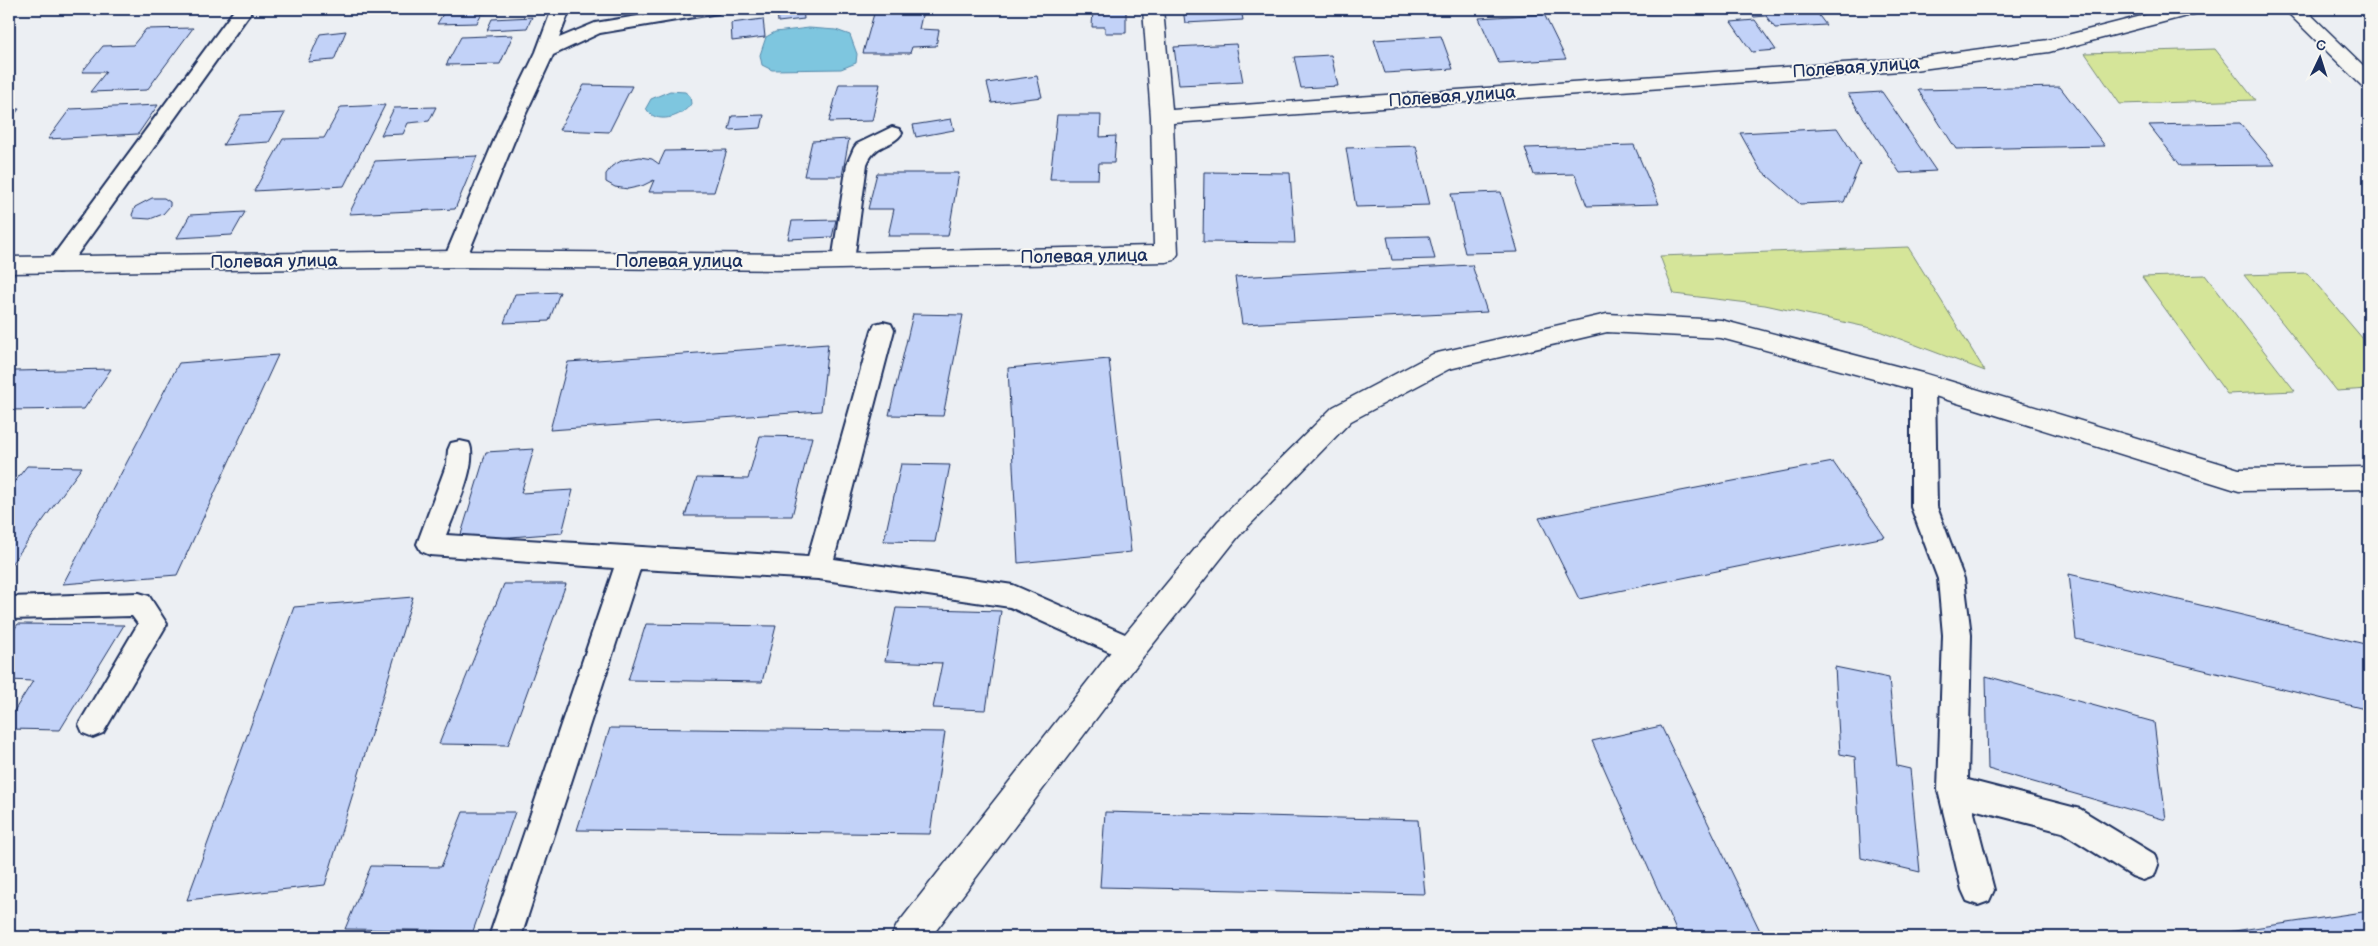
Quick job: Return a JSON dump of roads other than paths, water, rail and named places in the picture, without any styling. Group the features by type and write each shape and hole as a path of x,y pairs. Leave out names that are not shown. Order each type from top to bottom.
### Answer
{"street":[{"path":"1153,9 1162,117"},
{"name":"Полевая улица","path":"9,265 455,259 843,261 1166,254 1162,117 1914,64 2049,46 2191,9"},
{"path":"2294,9 2369,82"},
{"path":"909,937 1131,648 1228,529 1342,414 1442,361 1607,323 1721,329 1923,383 2239,480 2369,478"}],"lane":[{"path":"58,264 244,9"},
{"path":"455,259 511,124 545,52 561,9"},
{"path":"545,52 595,28 712,9"},
{"path":"843,261 857,164 864,148 892,133"},
{"path":"818,568 882,330"},
{"path":"1923,383 1924,507 1951,579 1957,635 1953,790 1978,890"},
{"path":"460,450 459,463 430,544 630,558 818,568 1013,596 1131,648"},
{"path":"506,937 630,558"},
{"path":"9,608 139,604 153,624 93,724"},
{"path":"1953,790 2069,818 2143,865"}],"water":[{"path":"809,28 836,30 850,35 857,54 856,63 841,69 772,70 762,65 760,55 766,37 775,32"},
{"path":"670,91 685,92 690,96 691,104 681,113 669,118 656,117 650,114 646,108 651,99"}]}
